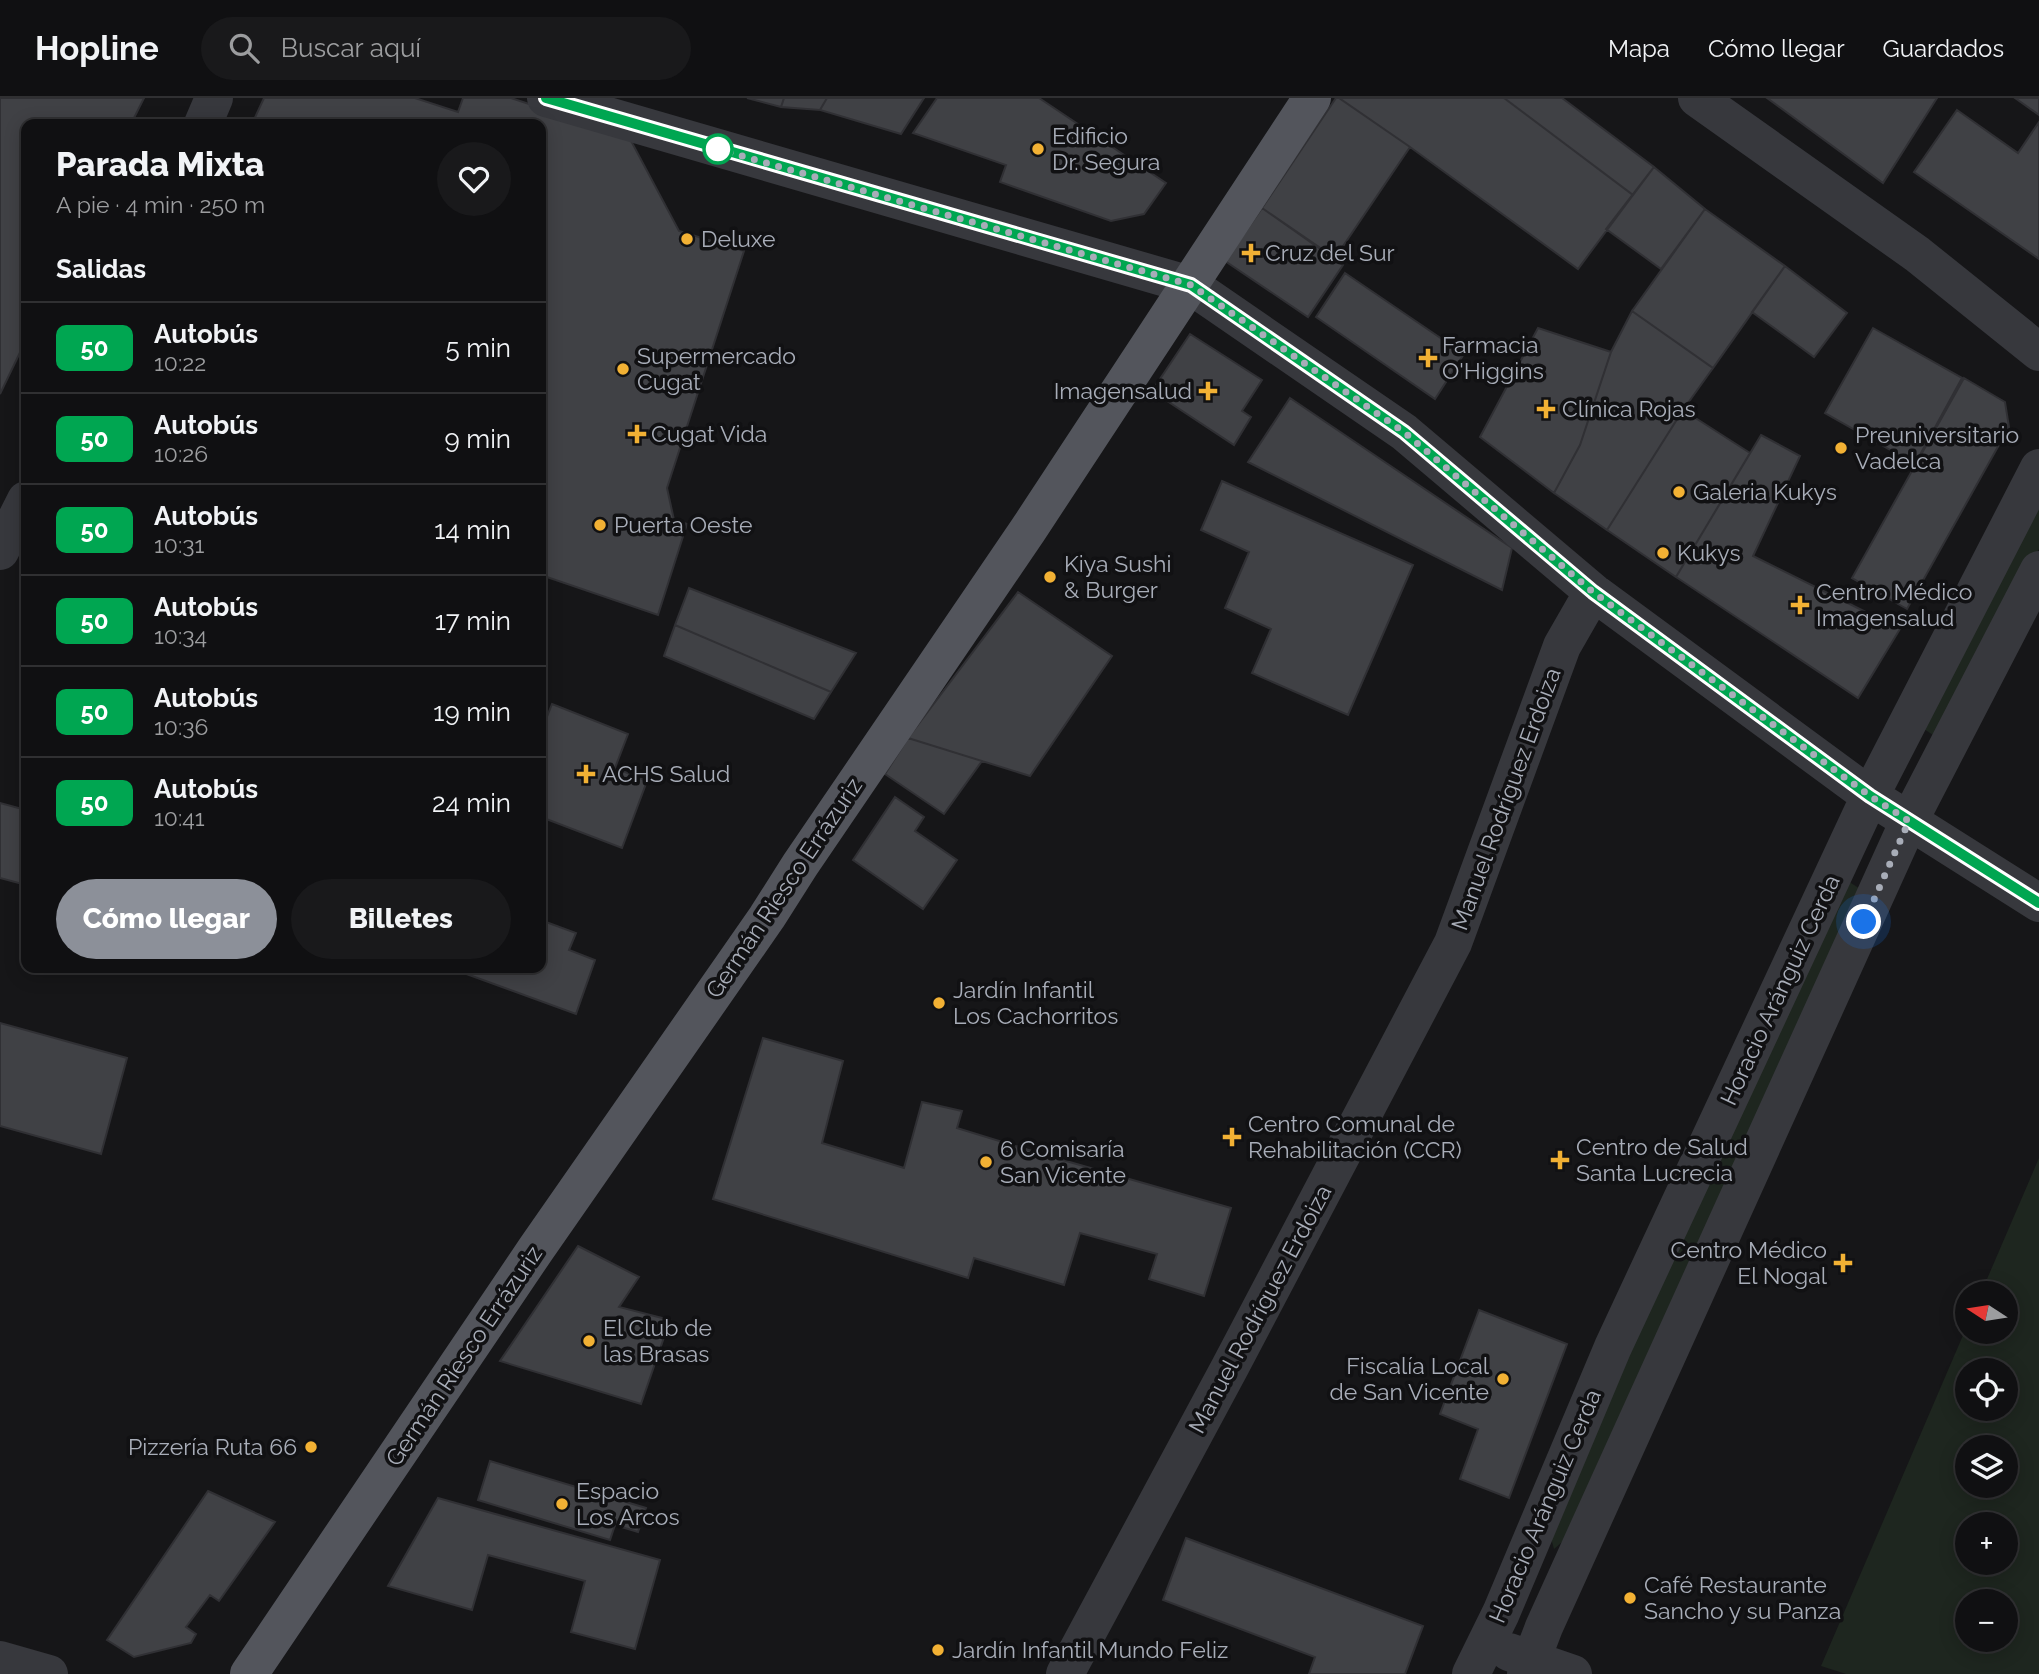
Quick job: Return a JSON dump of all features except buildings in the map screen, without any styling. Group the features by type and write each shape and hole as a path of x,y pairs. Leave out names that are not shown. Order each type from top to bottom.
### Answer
{"main road":[{"name":"Germán Riesco Errázuriz","path":"249,1674 536,1249 767,917 1028,530 1312,98"}],"street":[{"path":"205,119 214,98"},
{"path":"546,98 613,107 1191,285 1404,432 1593,592 1870,796 2039,903"},
{"path":"1697,98 1917,254 2039,352"},
{"name":"Horacio Aránguiz Cerda","path":"1478,1659 1502,1613 1613,1347 1870,796 2039,468"},
{"path":"0,551 21,510"},
{"name":"Horacio Aránguiz Cerda","path":"1529,1667 1544,1627 1909,821 2039,570"},
{"name":"Manuel Rodríguez Erdoiza","path":"1065,1674 1453,943 1562,646 1593,592"},
{"path":"1478,1659 1573,1674"},
{"path":"0,1660 49,1674"}],"shaded area":[{"path":"2039,495 2039,549 1933,735 1924,729"},
{"path":"1843,878 1862,890 1568,1537 1554,1549 1549,1530"},
{"path":"2039,1158 2039,1674 1846,1674 1821,1666 1959,1344 2018,1344 2018,1281 1986,1281"}],"bus line":[{"name":"50","path":"546,98 1191,285 1404,432 1593,592 1870,796 2039,903"}],"place":[{"name":"Edificio Dr. Segura","path":"1038,149"},
{"name":"Deluxe","path":"687,239"},
{"name":"Cruz del Sur","path":"1251,253"},
{"name":"Farmacia O'Higgins","path":"1428,358"},
{"name":"Supermercado Cugat","path":"623,369"},
{"name":"Imagensalud","path":"1208,391"},
{"name":"Clínica Rojas","path":"1546,409"},
{"name":"Cugat Vida","path":"637,434"},
{"name":"Preuniversitario Vadelca","path":"1841,448"},
{"name":"Galeria Kukys","path":"1679,492"},
{"name":"Puerta Oeste","path":"600,525"},
{"name":"Kukys","path":"1663,553"},
{"name":"Kiya Sushi & Burger","path":"1050,577"},
{"name":"Centro Médico Imagensalud","path":"1800,605"},
{"name":"ACHS Salud","path":"586,774"},
{"name":"Jardín Infantil Los Cachorritos","path":"939,1003"},
{"name":"Centro Comunal de Rehabilitación (CCR)","path":"1232,1137"},
{"name":"Centro de Salud Santa Lucrecia","path":"1560,1160"},
{"name":"6 Comisaría San Vicente","path":"986,1162"},
{"name":"Centro Médico El Nogal","path":"1843,1263"},
{"name":"El Club de las Brasas","path":"589,1341"},
{"name":"Fiscalía Local de San Vicente","path":"1503,1379"},
{"name":"Pizzería Ruta 66","path":"311,1447"},
{"name":"Espacio Los Arcos","path":"562,1504"},
{"name":"Café Restaurante Sancho y su Panza","path":"1630,1598"},
{"name":"Jardín Infantil Mundo Feliz","path":"938,1650"}],"route":[{"path":"718,149 1191,285 1404,432 1593,592 1870,796 1909,821 1864,922"}]}
